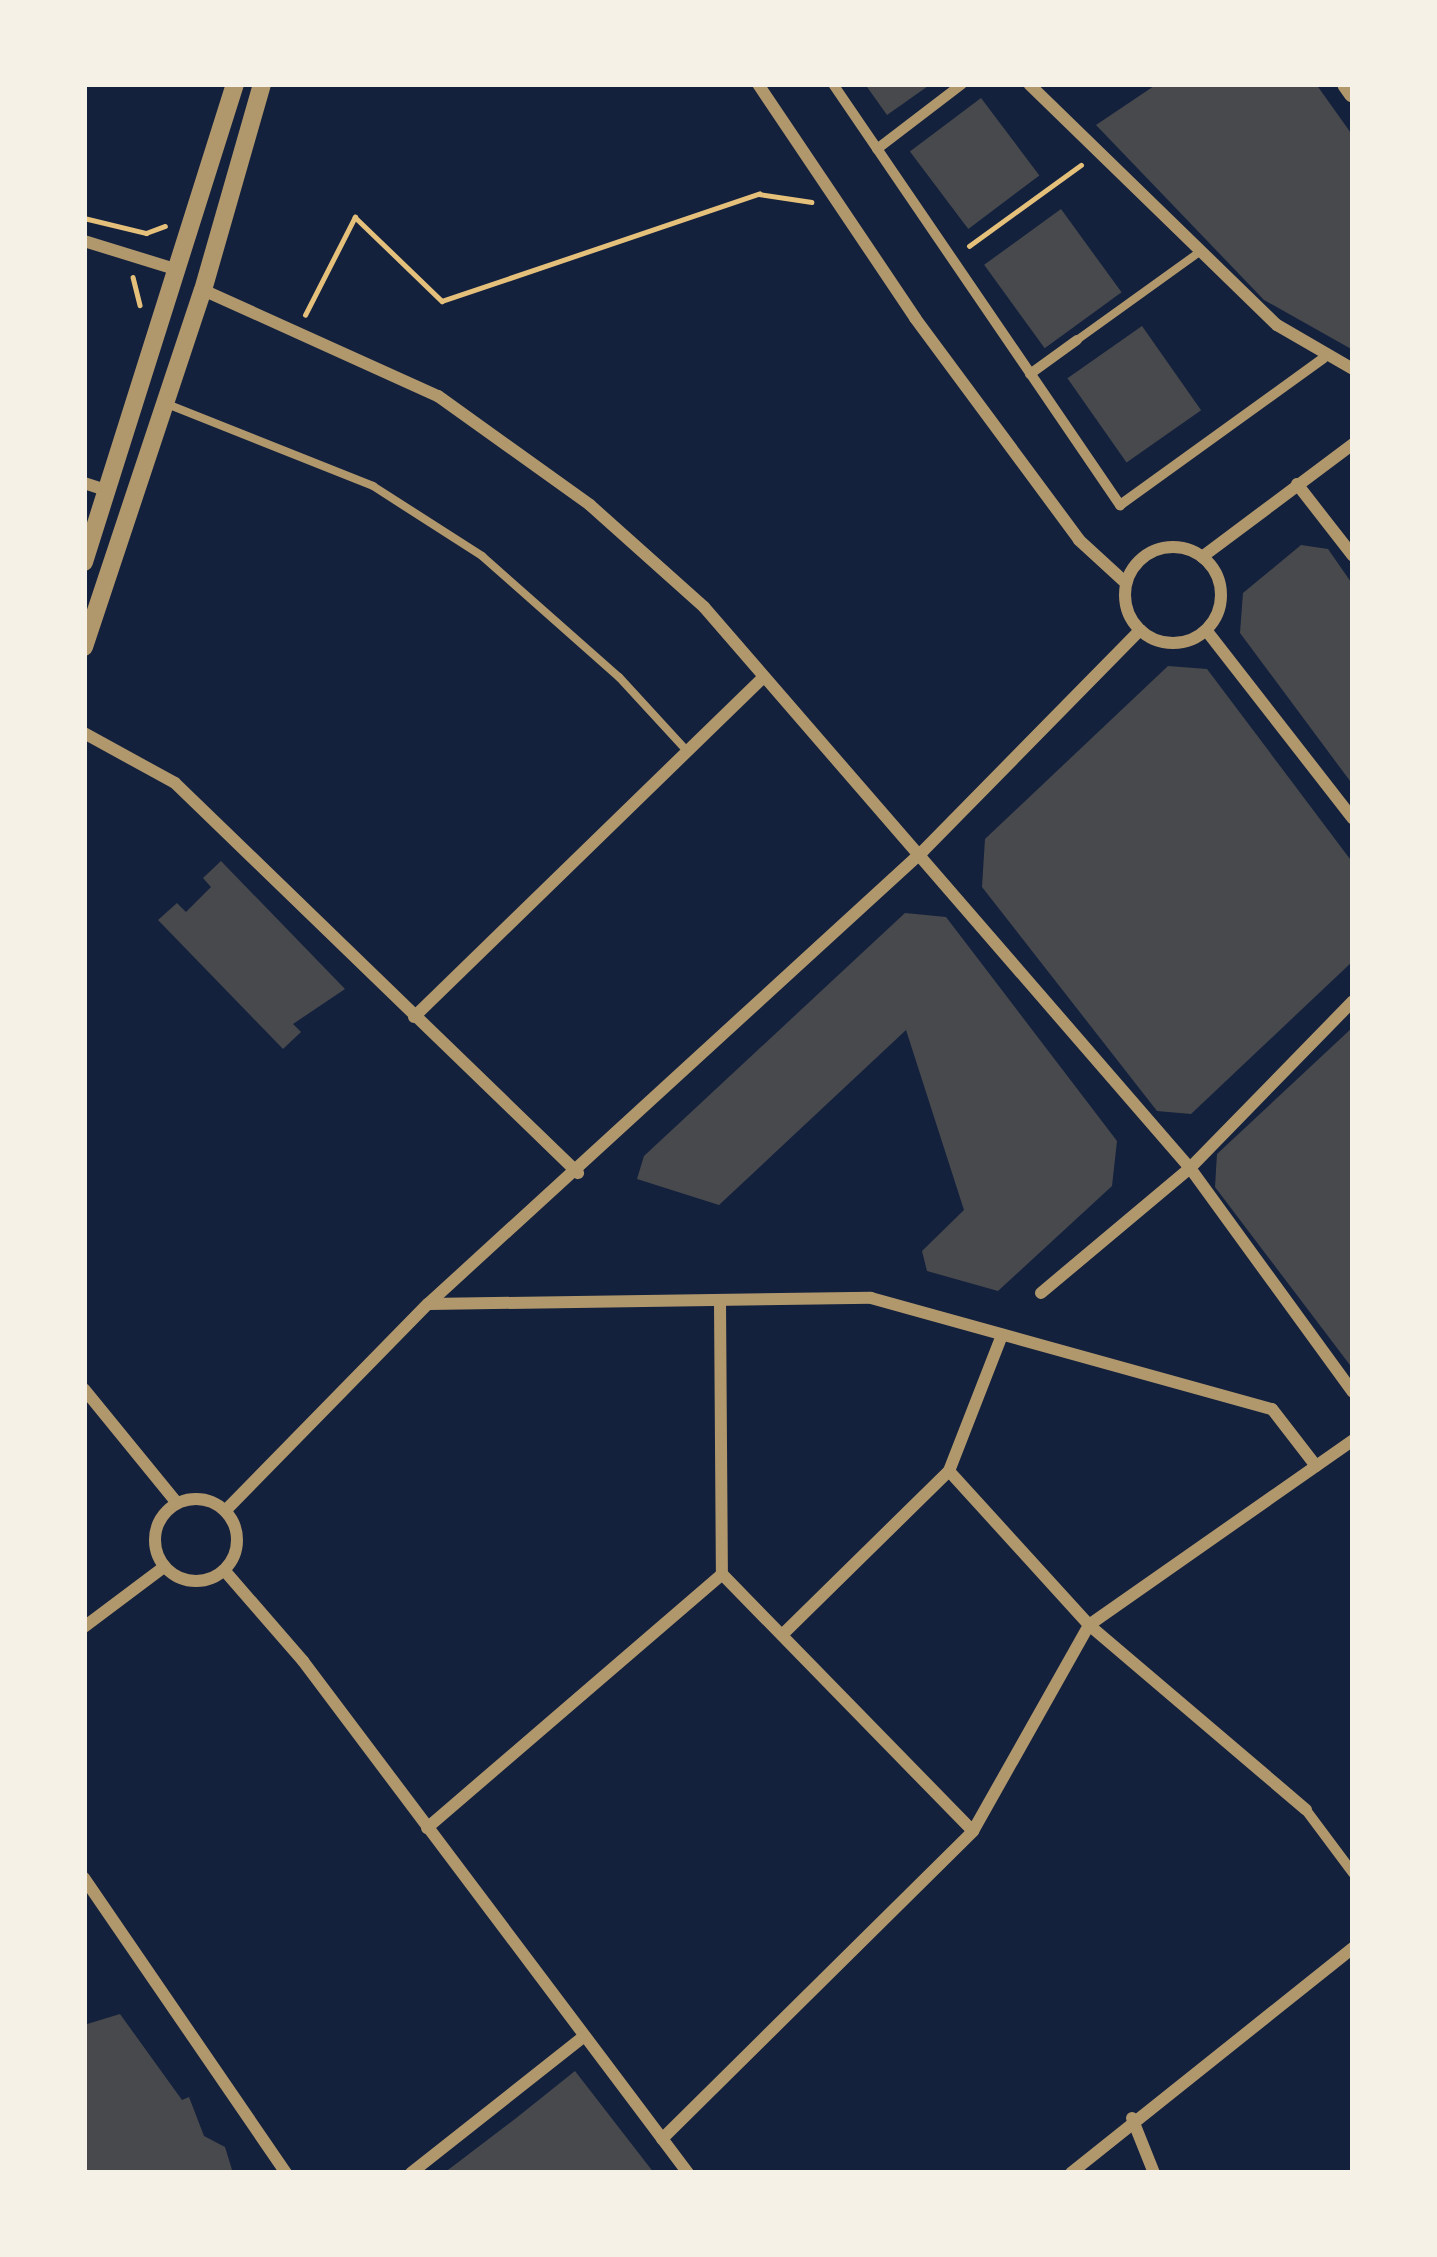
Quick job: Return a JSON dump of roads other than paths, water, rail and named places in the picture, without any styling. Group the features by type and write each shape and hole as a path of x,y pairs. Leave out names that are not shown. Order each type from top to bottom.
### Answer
{"street":[{"path":"84,562 235,84"},
{"path":"84,647 203,290 262,84"},
{"path":"758,84 1078,540 1126,583 1130,616 1140,630 1180,642 1206,630 1220,584 1202,556 1176,546 1154,550 1126,583"},
{"path":"832,84 1120,505 1324,358"},
{"path":"877,149 962,84"},
{"path":"1029,84 1277,325 1324,358 1353,369"},
{"path":"1346,84 1353,94"},
{"path":"84,241 176,269"},
{"path":"203,290 438,396 590,506 704,607 923,851 1190,1168 1353,1392"},
{"path":"1030,374 1077,340"},
{"path":"1202,556 1353,444"},
{"path":"84,483 109,490"},
{"path":"1297,484 1353,556"},
{"path":"225,1511 428,1304 578,1173 923,851 1140,630"},
{"path":"1206,630 1353,819"},
{"path":"413,1017 763,678"},
{"path":"84,733 175,783 298,896 413,1017 578,1173"},
{"path":"1041,1293 1190,1168 1353,1001"},
{"path":"428,1304 871,1298 1272,1409 1316,1466"},
{"path":"720,1303 722,1574 974,1831"},
{"path":"782,1635 949,1471 1002,1335"},
{"path":"84,1389 176,1503"},
{"path":"662,2139 974,1831 1089,1625 1353,1440"},
{"path":"949,1471 1089,1625 1306,1810 1353,1874"},
{"path":"194,1498 225,1511 237,1543 224,1570 194,1581 164,1567 156,1529 176,1503 194,1498"},
{"path":"84,1627 164,1567"},
{"path":"224,1570 303,1661 688,2173"},
{"path":"427,1828 722,1574"},
{"path":"84,1877 286,2173"},
{"path":"1071,2173 1132,2119 1353,1948"},
{"path":"411,2173 583,2037"},
{"path":"1132,2119 1154,2173"}],"lane":[{"path":"1077,340 1202,251"},
{"path":"166,404 373,486 482,556 619,677 687,751"}]}
